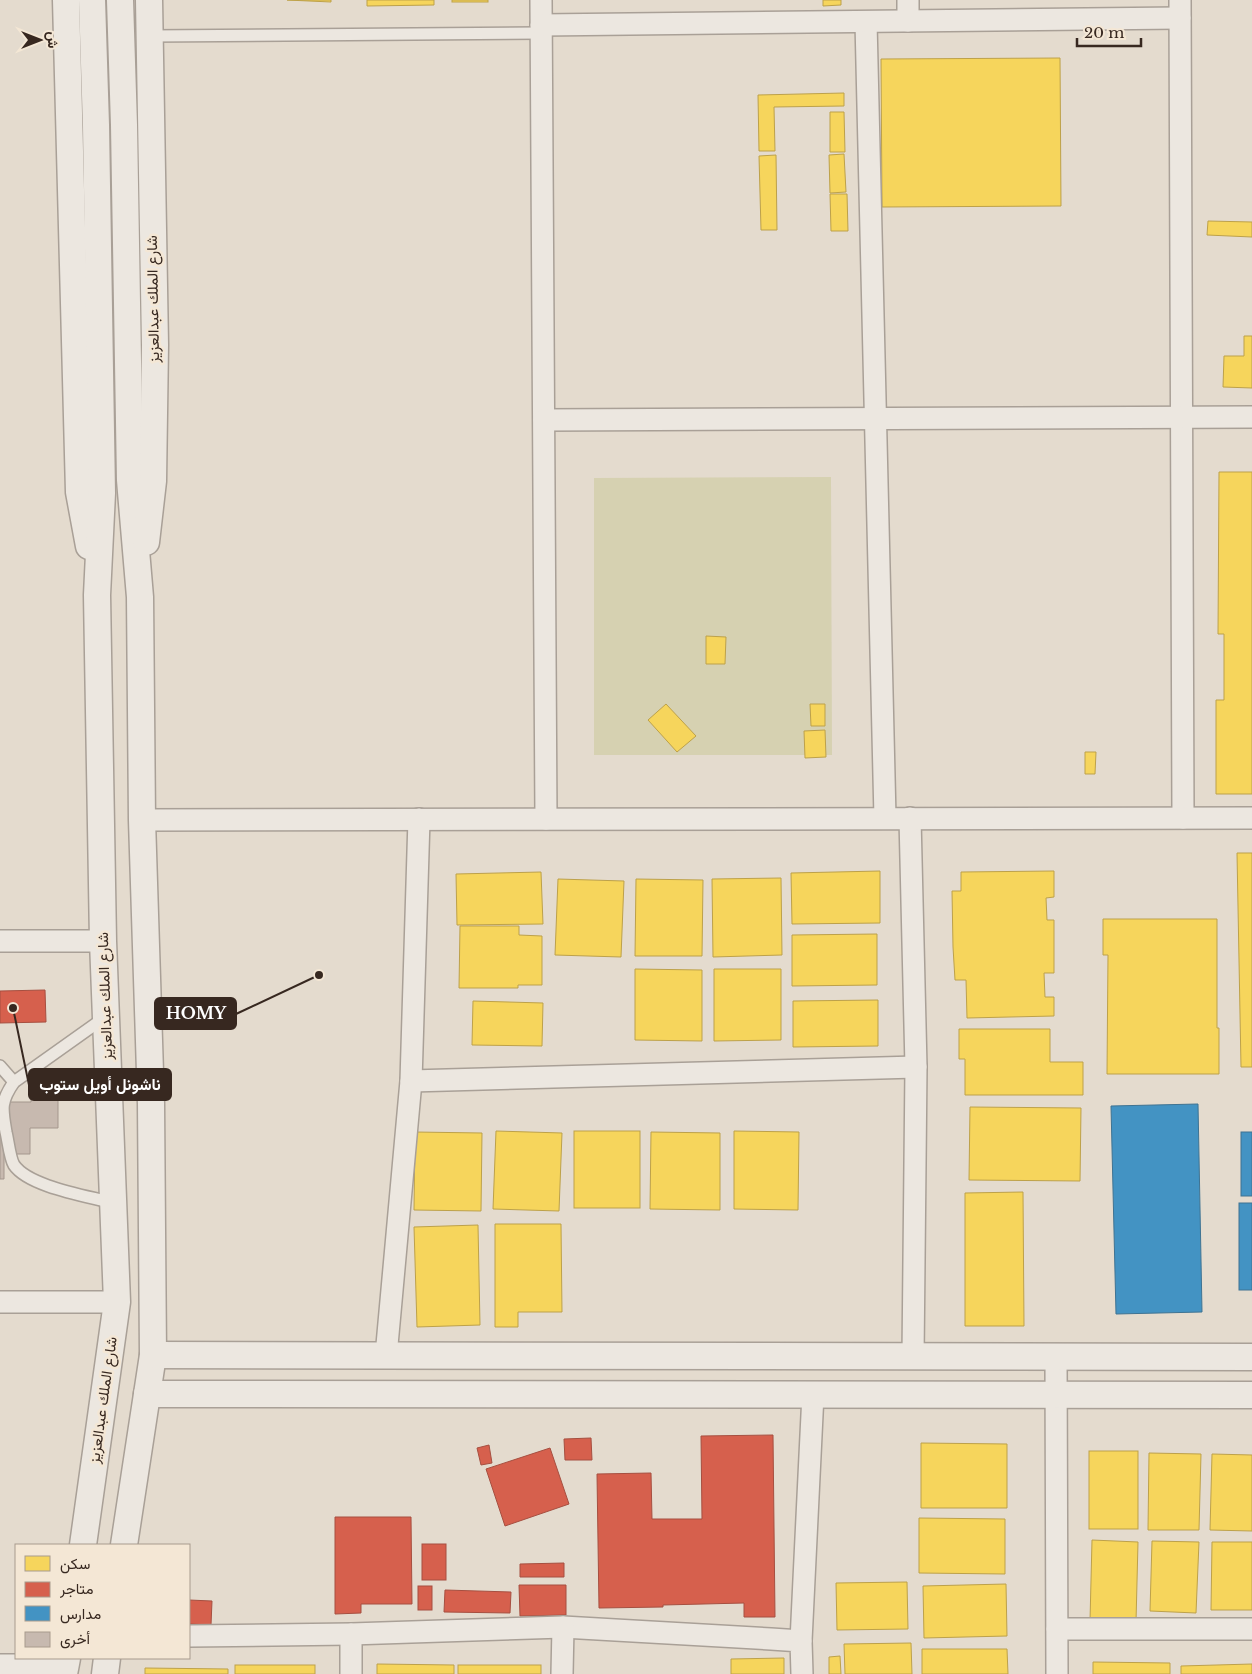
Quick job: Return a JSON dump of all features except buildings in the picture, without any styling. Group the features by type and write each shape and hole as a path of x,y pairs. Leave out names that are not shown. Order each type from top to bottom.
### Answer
{"street":[{"name":"شارع الملك عبدالعزيز","path":"66,0 79,492 97,595"},
{"name":"شارع الملك عبدالعزيز","path":"83,1544 117,1302 103,941 97,595 102,492 92,0"},
{"name":"شارع الملك عبدالعزيز","path":"120,0 130,480 140,597 142,820 151,1104 153,1356 124,1544"},
{"name":"شارع الملك عبدالعزيز","path":"140,597 153,481 154,346 149,0"},
{"path":"541,0 546,819"},
{"path":"908,0 908,21"},
{"path":"540,29 908,21 1180,9 1183,818"},
{"path":"866,22 885,818"},
{"path":"544,420 1252,417"},
{"path":"910,818 916,1067 912,1357"},
{"path":"142,820 1252,818"},
{"path":"386,1356 411,1081 419,819"},
{"path":"0,941 103,941"},
{"path":"411,1081 916,1067"},
{"path":"0,1302 117,1302"},
{"path":"153,1356 1252,1357"},
{"path":"1056,1357 1057,1674"},
{"path":"147,1394 1252,1395"},
{"path":"802,1674 801,1641 813,1394"},
{"path":"190,1636 351,1634 563,1627 801,1641"},
{"path":"562,1674 563,1627"},
{"path":"1057,1629 1252,1629"},
{"path":"351,1634 351,1674"},
{"path":"105,1674 107,1659"},
{"path":"0,1665 66,1666"}],"lane":[{"path":"150,36 540,29"},
{"path":"106,1017 14,1082 5,1094 2,1109 13,1164 25,1176 40,1183 113,1203"},
{"path":"0,1066 14,1082"}],"shaded area":[{"path":"831,477 832,755 594,755 594,478"}],"place":[{"name":"HOMY","path":"319,975"},
{"name":"ناشونل أويل ستوب","path":"13,1008"}]}
